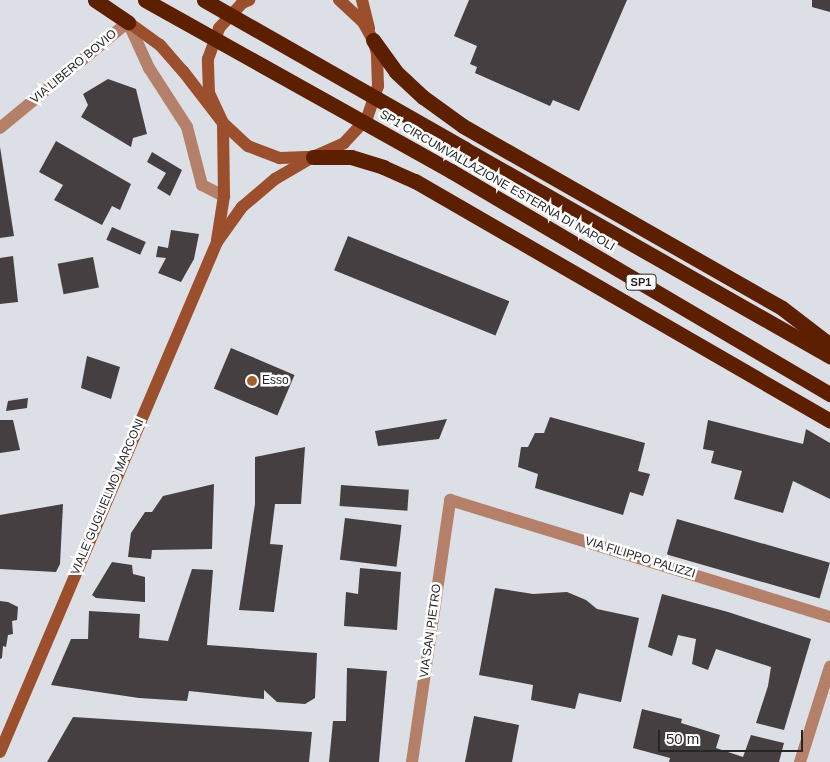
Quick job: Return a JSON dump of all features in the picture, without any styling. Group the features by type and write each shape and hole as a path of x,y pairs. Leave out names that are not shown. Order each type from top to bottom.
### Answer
{"highway":[{"path":"94,0 128,22"},
{"name":"SP1 CIRCUMVALLAZIONE ESTERNA DI NAPOLI","path":"145,0 451,171 830,394"},
{"name":"SP1 CIRCUMVALLAZIONE ESTERNA DI NAPOLI","path":"204,0 830,356"},
{"path":"373,40 396,72 423,97 463,126 782,308 830,345"},
{"path":"313,157 352,157 383,167 415,181 830,421"}],"street":[{"path":"223,123 209,93 208,59 220,28 242,3 248,0"},
{"path":"339,0 363,22 373,40"},
{"path":"362,0 373,40"},
{"path":"128,22 160,45 183,71 223,123 248,146 280,158 313,157"},
{"name":"VIA LIBERO BOVIO","path":"0,128 128,22 149,68 186,127 202,185 224,196"},
{"name":"VIALE GUGLIELMO MARCONI","path":"0,752 217,242 242,207 275,179 313,157 344,143 367,118 378,86 377,53 373,40"},
{"name":"VIALE GUGLIELMO MARCONI","path":"217,242 224,196 223,123"},
{"name":"VIA FILIPPO PALIZZI","path":"450,500 830,617"},
{"name":"VIA SAN PIETRO","path":"412,762 450,500"},
{"path":"800,762 830,667"}],"building":[{"path":"469,0 627,0 579,111 553,100 550,106 475,73 477,67 470,64 477,46 454,36"},
{"path":"812,0 830,0 830,12 812,7"},
{"path":"108,79 136,89 147,134 133,138 131,147 81,117 88,105 83,94"},
{"path":"56,141 131,184 120,210 112,206 102,225 54,200 63,185 39,172"},
{"path":"0,147 14,236 0,238"},
{"path":"152,152 182,170 170,196 157,188 166,173 147,162"},
{"path":"112,227 146,242 140,255 106,240"},
{"path":"171,230 199,234 194,259 181,282 158,273 166,258 156,257 158,246 168,248"},
{"path":"348,236 509,301 495,335 334,270"},
{"path":"13,256 18,302 0,304 0,258"},
{"path":"93,257 99,287 64,294 58,264"},
{"path":"231,348 295,375 277,415 214,389"},
{"path":"87,356 120,367 111,399 81,388"},
{"path":"28,398 27,408 6,411 8,401"},
{"path":"550,417 645,443 638,471 650,474 643,496 630,492 623,515 535,488 538,474 518,467 521,447 528,447 535,433 544,433"},
{"path":"447,419 439,439 378,446 375,431"},
{"path":"0,420 13,420 20,450 0,453"},
{"path":"708,420 803,444 806,429 830,443 830,499 793,481 783,513 734,499 742,471 711,463 714,451 703,449"},
{"path":"305,447 301,504 275,504 270,544 283,545 274,612 239,610 255,504 255,457"},
{"path":"214,484 212,549 152,550 151,559 128,557 131,533 145,512 152,512 163,496"},
{"path":"341,485 409,490 407,511 340,506"},
{"path":"63,504 60,564 56,572 0,569 0,515"},
{"path":"345,518 402,525 396,567 340,560"},
{"path":"677,519 830,563 820,598 667,555"},
{"path":"112,562 132,565 133,574 145,577 145,602 96,598 92,595"},
{"path":"360,568 401,572 397,630 344,626 346,592 358,594"},
{"path":"192,569 213,570 207,645 317,653 315,698 305,704 277,702 264,690 264,699 189,691 187,701 139,698 51,685 71,639 88,639 89,611 140,614 139,638 168,641"},
{"path":"495,588 533,594 567,592 586,600 597,609 639,618 621,702 579,693 575,709 531,700 533,685 479,675"},
{"path":"662,594 728,612 811,639 784,730 756,723 768,686 771,667 716,649 708,670 692,664 696,639 678,635 672,656 648,647"},
{"path":"0,601 8,602 18,607 17,620 12,621 13,634 8,635 6,647 3,646 2,658 0,659"},
{"path":"347,668 387,671 379,762 329,762 333,721 346,721"},
{"path":"642,709 682,719 681,723 720,735 716,748 743,757 751,735 784,743 779,762 669,762 670,758 633,748"},
{"path":"474,716 519,725 512,762 465,762"},
{"path":"73,717 312,732 309,762 47,762"}],"place":[{"name":"Esso","path":"252,381"}]}
